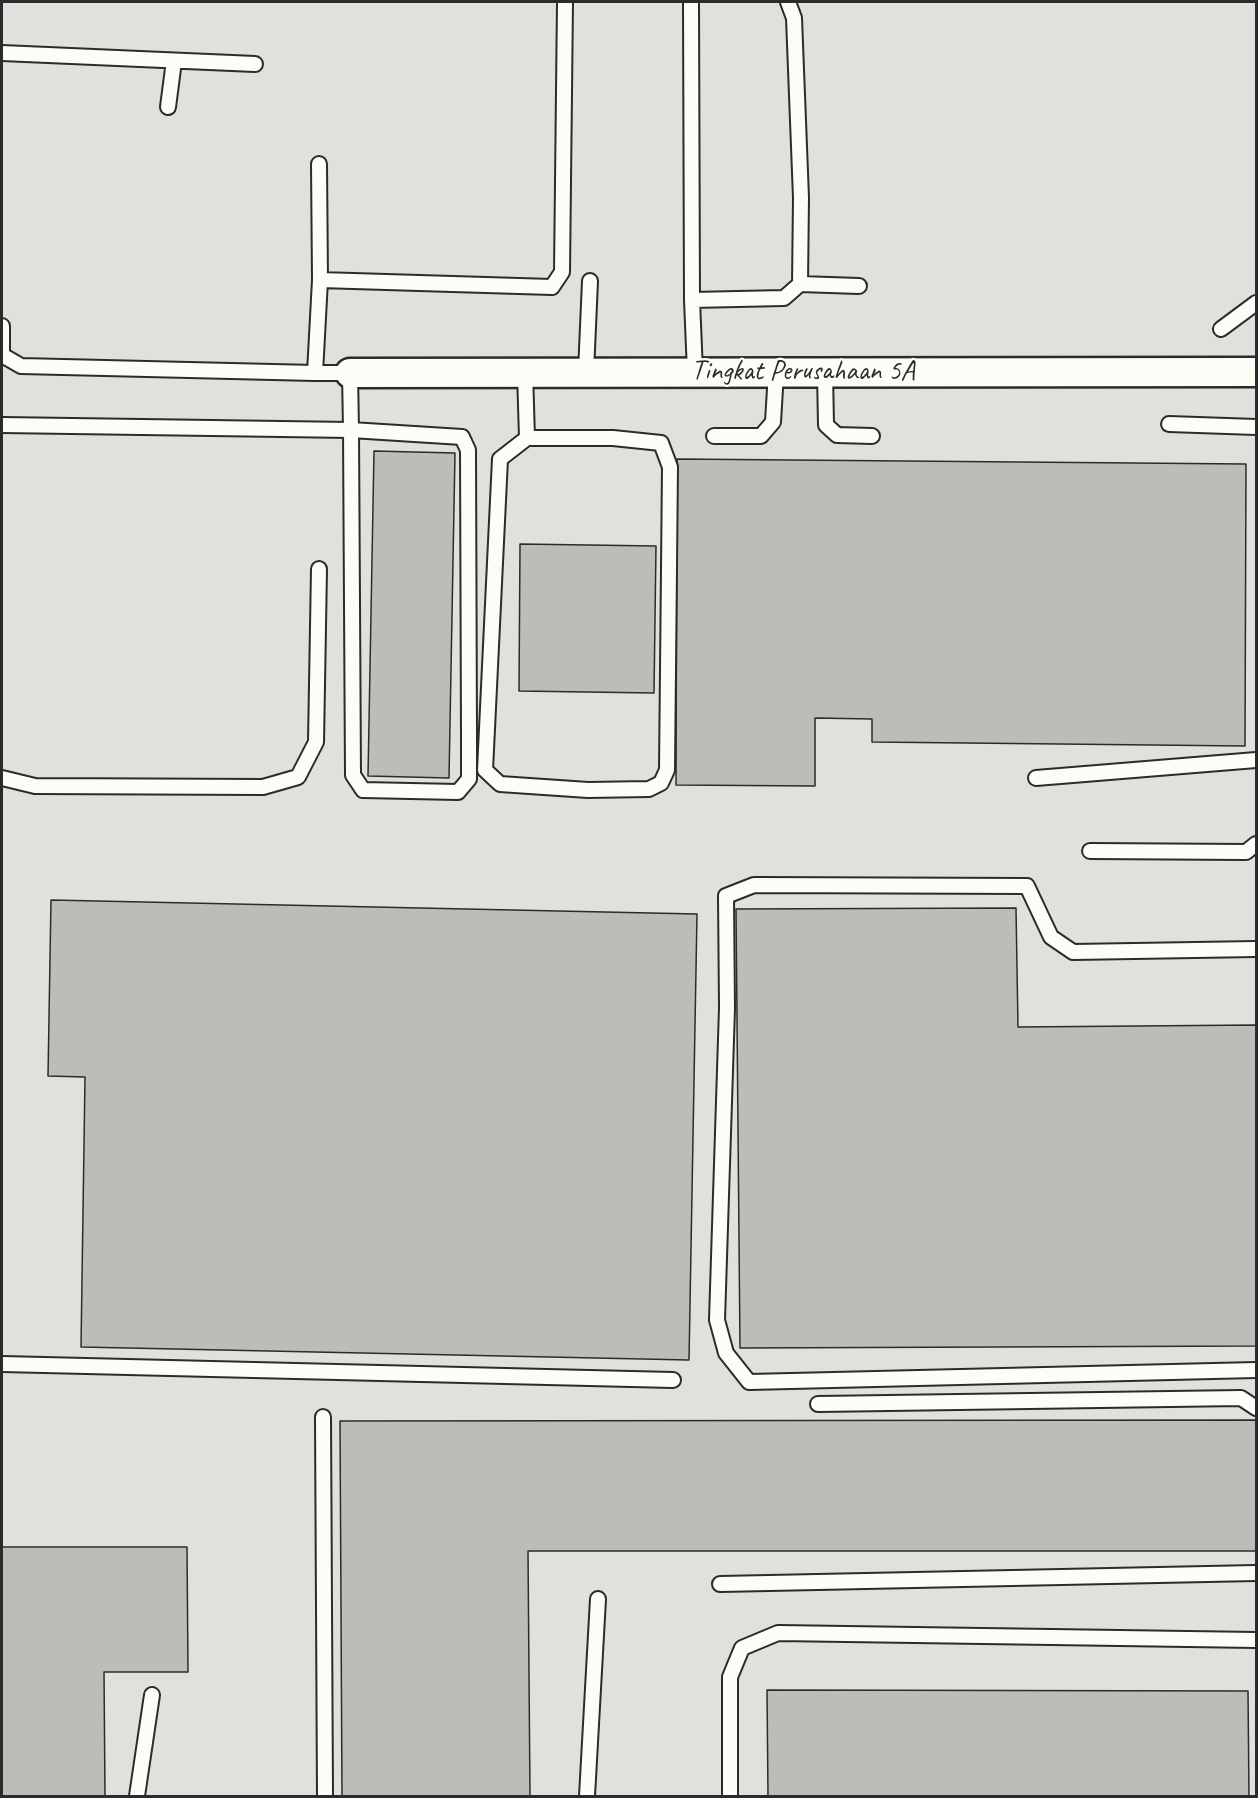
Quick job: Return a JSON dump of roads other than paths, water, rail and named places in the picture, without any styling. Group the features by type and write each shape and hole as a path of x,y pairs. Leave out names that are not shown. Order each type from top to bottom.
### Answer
{"street":[{"name":"Tingkat Perusahaan 5A","path":"350,373 1257,372"}],"lane":[{"path":"320,280 552,287 562,272 565,2"},
{"path":"691,2 692,300 695,372"},
{"path":"789,2 795,18 801,198 800,284"},
{"path":"2,53 255,64"},
{"path":"168,107 174,61"},
{"path":"315,373 320,280 319,164"},
{"path":"586,372 590,281"},
{"path":"692,300 784,298 800,284 859,286"},
{"path":"1221,329 1257,303"},
{"path":"2,326 2,356 21,366 350,373 351,430 353,775 363,790 458,792 469,778 468,450 462,437 351,430 2,425"},
{"path":"525,372 527,438"},
{"path":"714,436 761,436 773,422 776,372"},
{"path":"825,372 826,424 837,435 872,436"},
{"path":"1169,424 1257,427"},
{"path":"527,438 613,438 661,442 670,466 667,770 661,783 649,789 588,790 500,784 485,770 500,459 527,438"},
{"path":"2,778 35,786 263,787 298,777 316,742 319,569"},
{"path":"1036,778 1257,760"},
{"path":"1090,851 1246,852 1257,844"},
{"path":"1257,949 1072,952 1051,937 1027,886 754,885 726,896 727,1008 717,1320 726,1353 749,1382 1257,1370"},
{"path":"2,1364 673,1380"},
{"path":"818,1404 1241,1398 1257,1407"},
{"path":"323,1417 325,1797"},
{"path":"720,1584 1257,1573"},
{"path":"587,1797 598,1599"},
{"path":"730,1797 730,1677 742,1648 778,1633 1257,1640"},
{"path":"137,1797 152,1695"}]}
